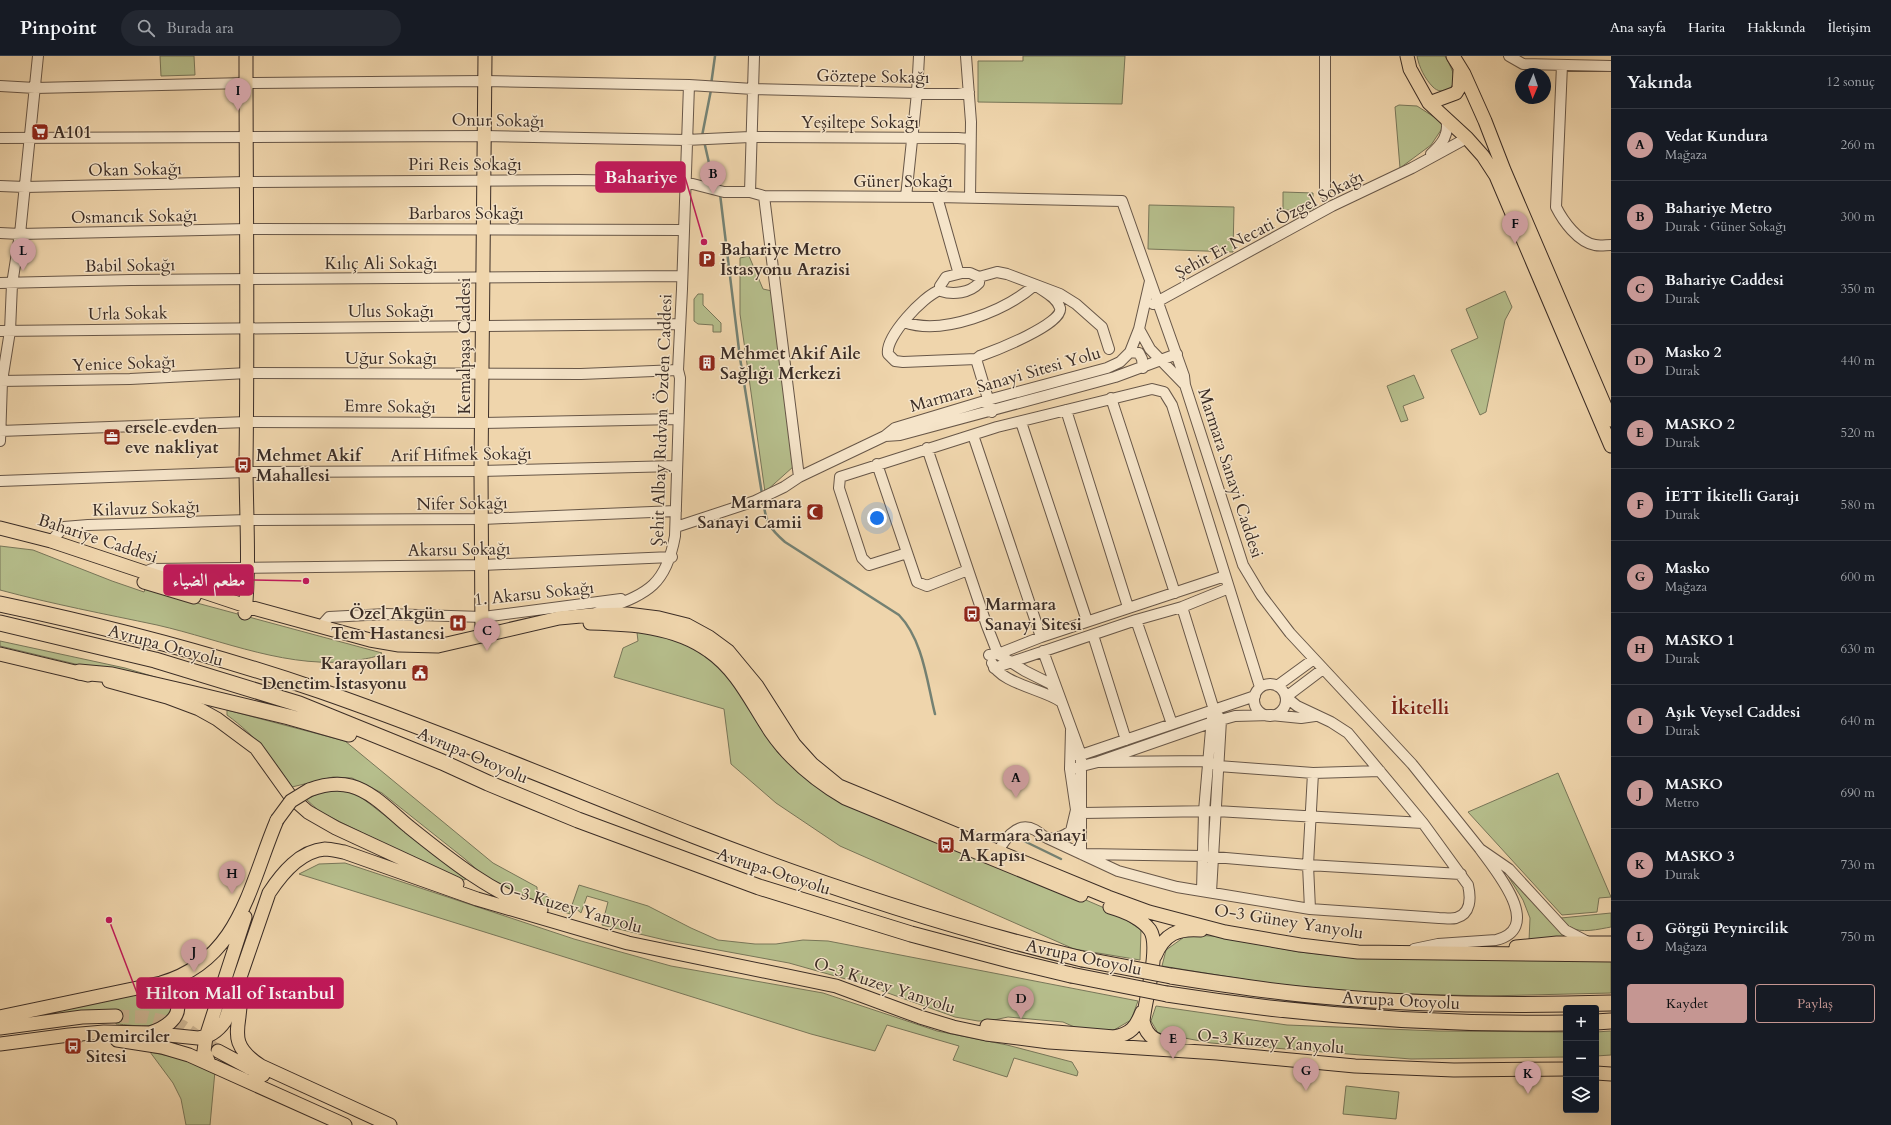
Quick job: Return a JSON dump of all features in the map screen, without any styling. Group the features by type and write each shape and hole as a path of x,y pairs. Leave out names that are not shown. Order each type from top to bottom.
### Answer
{"highway":[{"path":"0,595 95,617 114,624 130,633"},
{"name":"Avrupa Otoyolu","path":"0,604 130,633 184,648 320,691 384,714 698,837 846,890 984,933 1082,959 1171,976 1270,990 1357,999 1505,1005 1611,1004"},
{"name":"Avrupa Otoyolu","path":"0,623 126,653 225,680 298,704 578,820 759,887 911,934 1072,975 1167,994 1251,1006 1354,1017 1445,1022 1563,1023"},
{"path":"79,672 112,675 289,717 457,769"},
{"path":"1599,1022 1611,1021"}],"main road":[{"path":"245,610 248,568 246,472 248,229 246,182 246,56"},
{"name":"Kemalpaşa Caddesi","path":"482,636 481,470 484,180 483,136 485,56"},
{"path":"1406,56 1410,70 1429,102 1467,138 1483,156 1496,176 1611,446"},
{"path":"1453,56 1460,70 1464,74 1485,121 1504,170 1610,415"},
{"path":"1429,102 1456,93 1460,70"},
{"name":"Bahariye Caddesi","path":"0,528 51,541 141,572 173,581 245,610 320,626 370,640 399,645 438,646 559,618 592,615 627,614 659,618 687,626 709,637 728,651 757,686 794,744 812,764 840,786 997,856"},
{"path":"0,537 31,542 142,581 245,610 378,646 411,652 441,651 547,627 581,623 626,624 670,632 710,651 730,670 743,687 772,733 792,758 820,784 845,798 997,856 1141,921 1151,931 1154,941 1154,960 1144,1007 1144,1025 1151,1037 1159,1042 1217,1053"},
{"path":"0,654 79,672 167,697 199,709 228,727 256,748 291,798 313,816 521,913"},
{"name":"O-3 Kuzey Yanyolu","path":"256,877 277,820 291,801 309,790 326,785 351,786 374,798 458,866 490,887 528,906 579,924 708,954 805,971 837,979 954,1019 990,1026 1031,1028 1114,1036 1123,1035 1134,1029 1144,1007"},
{"name":"O-3 Kuzey Yanyolu","path":"206,1037 220,1028 226,1021 267,898 278,880 297,860 325,849 344,852 521,913 628,943 836,986 920,1017 981,1033 1050,1042 1217,1053 1355,1066 1454,1070 1563,1070"},
{"name":"O-3 Güney Yanyolu","path":"997,856 1148,912 1225,932 1300,945 1344,950 1402,952 1611,955"},
{"path":"0,1017 173,980 194,969 207,960 220,947 234,926 256,877"},
{"path":"209,1063 204,1051 206,1037 251,898 256,877"},
{"path":"1154,960 1164,940 1172,934 1190,929 1225,932"},
{"path":"1590,943 1611,936"},
{"path":"1481,953 1505,948 1558,943 1611,943"},
{"path":"239,979 240,1006 237,1032 240,1046 246,1055 261,1066 390,1125"},
{"path":"141,986 169,993 173,996 178,1005 178,1012 169,1025 149,1033"},
{"path":"0,1028 82,1017 116,1016"},
{"path":"0,1044 104,1032 149,1033 192,1038 206,1037"},
{"path":"69,1035 162,1047 209,1063 344,1125"},
{"path":"218,1050 264,1076 372,1125"},
{"path":"1599,1068 1611,1068"},
{"path":"1599,1073 1611,1074"}],"street":[{"path":"0,441 1,381 5,331 20,234 38,56"},
{"path":"750,192 750,137 754,56"},
{"path":"906,197 917,94 919,56"},
{"path":"966,56 969,92 970,198"},
{"path":"1325,194 1326,56"},
{"path":"1509,56 1523,64 1611,66"},
{"path":"1562,65 1556,207 1562,218 1584,240 1594,245 1611,245"},
{"name":"Göztepe Sokağı","path":"0,86 35,88 246,83 485,81 689,85 753,89 917,94 958,94 969,92"},
{"path":"686,140 689,85"},
{"path":"1412,168 1431,154 1444,140 1447,132 1446,119"},
{"name":"Onur Sokağı","path":"0,138 483,136 686,140 750,137"},
{"name":"Yeşiltepe Sokağı","path":"750,137 958,138 970,140"},
{"path":"1412,168 1467,138"},
{"name":"Şehit Albay Rıdvan Özden Caddesi","path":"592,615 636,597 656,584 672,557 676,526 676,466 680,378 678,370 686,140"},
{"name":"Şehit Er Necati Özgel Sokağı","path":"1143,309 1332,206 1412,168"},
{"name":"Piri Reis Sokağı","path":"246,182 484,180 685,182"},
{"name":"Okan Sokağı","path":"0,186 25,187 246,182"},
{"name":"Güner Sokağı","path":"685,182 719,191 750,192 764,196 938,197 1122,201"},
{"path":"764,196 799,477"},
{"path":"938,197 958,271 957,274"},
{"name":"Marmara Sanayi Caddesi","path":"1122,201 1177,354 1184,376 1185,385 1243,565 1261,595 1290,633 1412,764 1480,848 1514,898 1517,914 1512,932 1505,938 1438,944 1402,952"},
{"name":"Barbaros Sokağı","path":"248,229 483,228 684,230"},
{"name":"Osmancık Sokağı","path":"0,233 20,234 248,229"},
{"path":"1035,285 1055,299 1060,308 1058,315 1029,336 976,359 903,362 895,361 888,354 888,344 904,322 919,303 940,290 940,286 946,277 970,273 979,277 997,272 1007,274 1060,294 1076,304 1102,327 1110,350"},
{"name":"Kılıç Ali Sokağı","path":"248,279 682,276"},
{"path":"940,290 946,293 966,291 977,285 979,277"},
{"name":"Babil Sokağı","path":"0,283 248,279"},
{"name":"Marmara Sanayi Sitesi Yolu","path":"676,526 755,501 799,477 885,436 896,428 988,400 1107,368 1120,362 1130,352 1139,329 1150,281"},
{"path":"904,322 917,326 932,326 977,317 1005,305 1024,294 1035,285"},
{"name":"Ulus Sokağı","path":"247,328 680,324"},
{"name":"Urla Sokak","path":"5,331 247,328"},
{"path":"1139,329 1150,349 1185,385"},
{"path":"1130,352 1139,353 1142,359 1143,368"},
{"name":"Marmara Sanayi Sitesi Yolu","path":"885,436 900,435 992,412 1115,377 1162,361 1177,354"},
{"path":"976,359 992,412"},
{"name":"Uğur Sokağı","path":"248,373 482,375 581,374 678,370"},
{"name":"Yenice Sokağı","path":"1,381 122,379 248,373"},
{"path":"908,553 869,565 862,558 839,488 840,477 997,426 1021,422 1111,398 1152,389 1164,392 1172,405 1260,687"},
{"path":"1111,398 1175,593"},
{"path":"1066,410 1128,607"},
{"name":"Emre Sokağı","path":"0,431 247,422 482,423 678,419"},
{"path":"1021,422 1087,621"},
{"path":"973,435 1041,637"},
{"path":"927,448 987,626 994,655 994,668"},
{"path":"877,464 917,582 927,586 968,570"},
{"name":"Arif Hifmek Sokağı","path":"0,481 246,472 481,470 676,466"},
{"name":"Nifer Sokağı","path":"248,520 482,519 676,511"},
{"name":"Kilavuz Sokağı","path":"51,541 64,527 248,520"},
{"name":"Akarsu Sokağı","path":"141,572 152,569 482,565 672,557"},
{"path":"994,655 1087,621 1225,576"},
{"path":"994,668 1043,650 1182,607 1229,588"},
{"name":"1. Akarsu Sokağı","path":"320,626 329,617 346,615 422,614 483,617 636,597"},
{"path":"1182,607 1214,710 1221,720 1216,811 1208,856 1206,891"},
{"path":"1136,620 1172,724"},
{"path":"1093,635 1126,740"},
{"path":"1043,650 1071,724 1081,760 1079,812 1081,854"},
{"path":"994,655 1051,684 1062,703"},
{"path":"1278,686 1314,659"},
{"path":"994,668 1011,680 1050,694 1062,703"},
{"path":"997,856 1012,832 1021,827 1033,829 1047,838 1118,871 1177,887 1310,909 1456,918 1468,910 1471,897 1468,886 1461,874 1423,823 1348,733 1331,722 1315,716 1297,706 1286,697 1284,692 1278,686 1267,684 1260,687 1255,696 1257,708 1261,712 1271,716 1276,714 1284,708 1286,697 1323,669"},
{"path":"1070,769 1081,760 1126,740 1255,696"},
{"path":"1208,856 1204,811 1210,723 1214,710"},
{"path":"1098,762 1210,723 1235,716 1301,718 1315,716"},
{"path":"1047,838 1061,838 1072,832 1079,812 1070,769 1071,724"},
{"path":"1070,754 1081,760 1098,762 1208,761 1218,766 1313,773 1380,770"},
{"path":"1310,909 1308,865 1312,817 1313,773"},
{"path":"1079,812 1216,811 1423,823"},
{"name":"Marmara Sanayi Caddesi","path":"1480,848 1509,869 1565,930 1590,943"},
{"path":"1081,854 1208,856 1308,865 1461,874"}],"green space":[{"path":"160,56 194,56 195,75 161,76"},
{"path":"1023,56 1125,56 1122,104 978,102 978,61 1023,61"},
{"path":"1417,56 1445,56 1452,69 1454,77 1454,81 1450,88 1440,91 1433,87 1423,73"},
{"path":"1399,105 1417,106 1445,124 1431,145 1400,168 1395,107"},
{"path":"1283,192 1313,193 1313,211 1283,210"},
{"path":"1149,205 1234,207 1233,252 1148,249"},
{"path":"749,256 763,289 772,291 794,466 765,492 740,314 740,258"},
{"path":"1505,291 1512,307 1505,320 1486,412 1480,415 1451,350 1478,338 1466,309"},
{"path":"698,294 703,294 703,305 721,323 721,332 713,332 713,325 698,324 694,321 694,299"},
{"path":"1414,375 1424,398 1403,406 1408,420 1401,422 1387,386"},
{"path":"0,546 33,550 144,592 145,589 382,653 377,656 359,660 334,662 283,658 232,646 182,631 0,590"},
{"path":"636,624 697,634 753,711 778,753 810,781 1116,913 1141,930 1140,960 1074,949 840,846 776,803 731,764 724,709 614,677 623,648 638,641"},
{"path":"0,641 125,668 255,707 0,646"},
{"path":"227,710 345,741 493,863 537,887 537,890 570,912 570,914 509,891 483,875 382,793 352,778 333,777 292,787 263,748 247,731 227,715"},
{"path":"1558,773 1611,897 1599,898 1597,912 1562,915 1468,812"},
{"path":"338,790 354,792 466,879 464,880 418,860 320,812 306,799 325,791"},
{"path":"345,863 574,939 671,966 823,993 937,1031 1007,1045 1072,1062 1078,1072 1077,1076 1014,1058 1007,1077 953,1060 959,1046 887,1025 875,1051 811,1034 299,874 319,864"},
{"path":"1508,876 1566,938 1529,941 1530,918 1523,900"},
{"path":"579,885 648,906 718,940 755,944 776,944 803,940 828,941 1138,1001 1131,1020 1114,1030 1079,1029 1063,1022 1008,1017 989,1021 978,1021 955,1017 860,983 789,963 669,941 602,925 608,902 587,896 581,913 572,905"},
{"path":"1611,913 1611,927 1585,931 1574,929 1561,918"},
{"path":"1187,935 1213,936 1300,952 1355,958 1611,961 1611,993 1487,996 1374,993 1273,984 1162,966 1166,950"},
{"path":"147,993 163,996 171,1005 170,1014 159,1024 142,1026 116,1024 116,1012 34,1018 33,1014"},
{"path":"1156,1006 1287,1025 1438,1031 1563,1032 1563,1057 1411,1059 1211,1043 1158,1033 1151,1021"},
{"path":"1611,1031 1611,1055 1599,1056 1599,1032"},
{"path":"150,1052 179,1058 215,1071 210,1125 186,1125 181,1099 173,1083"},
{"path":"1346,1086 1399,1092 1396,1119 1343,1114"}],"waterway":[{"path":"711,85 715,56"},
{"path":"702,136 711,90"},
{"path":"704,141 709,163 718,188"},
{"path":"720,194 740,358 762,494"},
{"path":"763,501 765,514 769,524 775,533 785,542 899,615 907,625 919,649 935,714"},
{"path":"1022,840 1061,859"}],"tunnel":[{"path":"116,1016 146,1017 182,1026 218,1051"}],"place":[{"name":"Aşık Veysel Caddesi","path":"238,111"},
{"name":"A101","path":"40,132"},
{"name":"Bahariye Metro","path":"713,194"},
{"name":"Bahariye","path":"704,242"},
{"name":"İETT İkitelli Garajı","path":"1515,244"},
{"name":"Bahariye Metro İstasyonu Arazisi","path":"707,259"},
{"name":"Görgü Peynircilik","path":"23,271"},
{"name":"Mehmet Akif Aile Sağlığı Merkezi","path":"707,363"},
{"name":"ersele evden eve nakliyat","path":"112,437"},
{"name":"Mehmet Akif Mahallesi","path":"243,465"},
{"name":"Marmara Sanayi Camii","path":"815,512"},
{"name":"مطعم الضياء","path":"306,581"},
{"name":"Marmara Sanayi Sitesi","path":"972,614"},
{"name":"Özel Akgün Tem Hastanesi","path":"458,623"},
{"name":"Bahariye Caddesi","path":"487,651"},
{"name":"Karayolları Denetim İstasyonu","path":"420,673"},
{"name":"Vedat Kundura","path":"1016,798"},
{"name":"Marmara Sanayi A Kapısı","path":"946,845"},
{"name":"MASKO 1","path":"232,894"},
{"name":"Hilton Mall of Istanbul","path":"109,920"},
{"name":"MASKO","path":"194,972"},
{"name":"Masko 2","path":"1021,1019"},
{"name":"Demirciler Sitesi","path":"73,1046"},
{"name":"MASKO 2","path":"1173,1059"},
{"name":"Masko","path":"1306,1091"},
{"name":"MASKO 3","path":"1528,1094"}],"district":[{"name":"İkitelli","path":"1420,707"}]}
